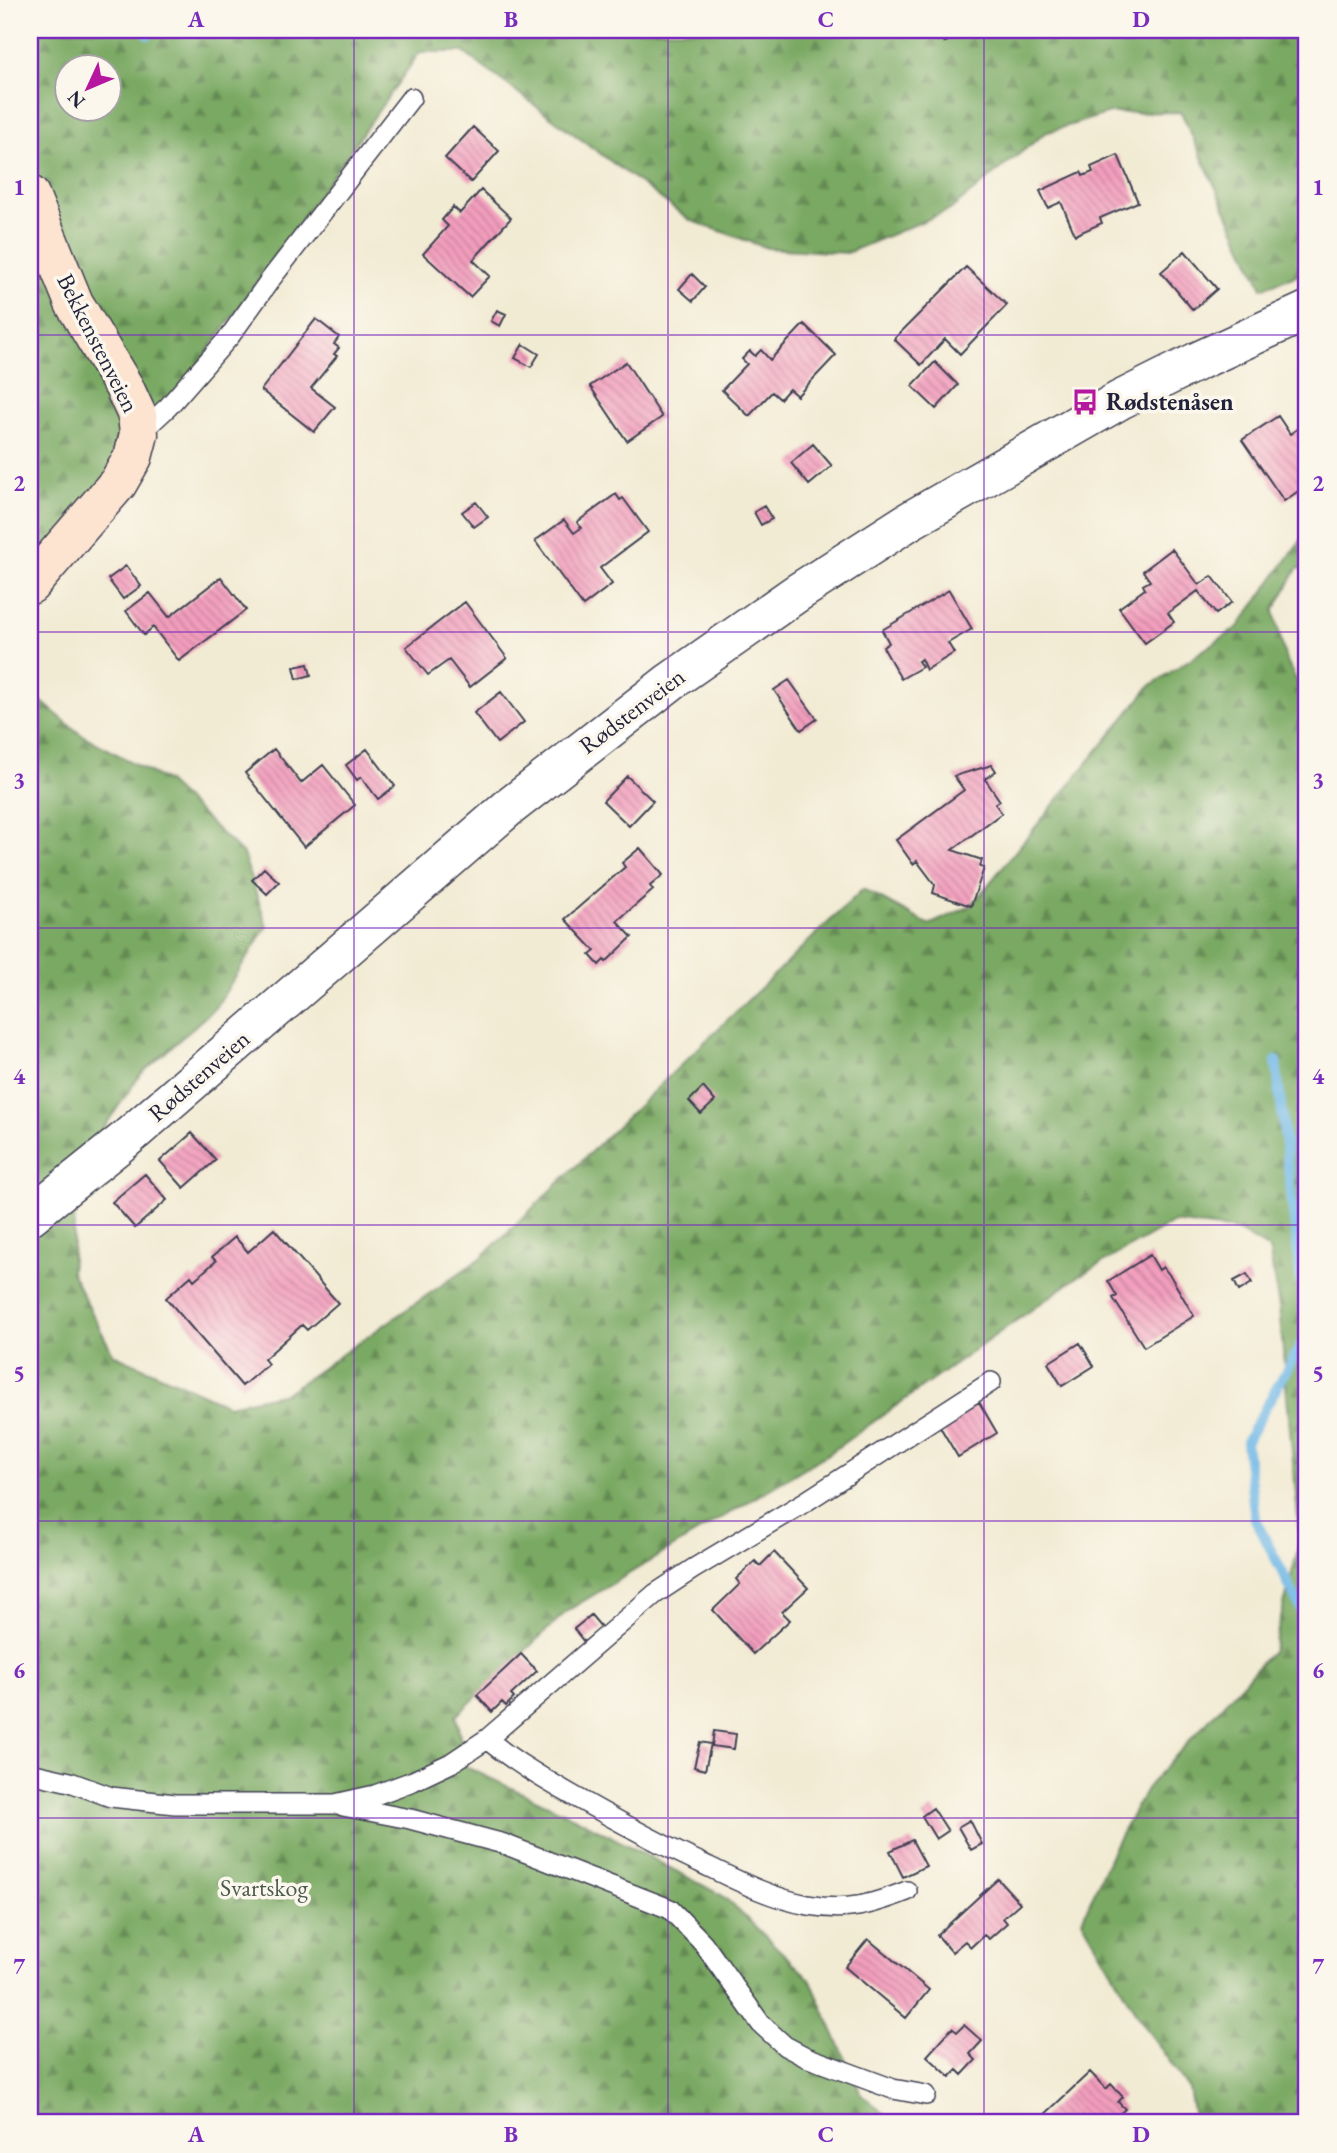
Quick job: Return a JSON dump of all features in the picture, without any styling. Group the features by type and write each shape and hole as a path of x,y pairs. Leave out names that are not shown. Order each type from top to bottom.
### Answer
{"main road":[{"name":"Bekkenstenveien","path":"30,195 74,303 124,387 137,415 139,434 133,457 118,483 30,585"}],"street":[{"name":"Rødstenveien","path":"30,1216 126,1139 508,808 670,682 797,593 911,520 1120,400 1198,360 1307,311"}],"lane":[{"path":"139,434 168,407 230,337 278,269 411,98"},
{"path":"335,1804 374,1795 452,1763 487,1739 655,1594 805,1502 991,1382"},
{"path":"487,1739 503,1753 640,1834 750,1887 807,1905 837,1908 869,1906 907,1891"},
{"path":"30,1773 70,1782 111,1797 175,1804 335,1804 410,1819 504,1843 670,1909 703,1943 761,2024 779,2042 806,2057 893,2089 926,2095"}],"path":[{"path":"928,30 941,42 979,30"}],"green space":[{"path":"30,30 1307,30 1307,272 1262,288 1181,112 1109,113 1045,133 950,210 847,253 767,248 690,220 463,52 420,52 74,540 30,597"},
{"name":"Svartskog","path":"1307,532 1307,567 1297,569 1274,611 1285,657 1307,702 1307,2123 1195,2123 1189,2089 1137,2015 1082,1920 1113,1849 1148,1786 1273,1650 1300,1540 1279,1307 1269,1249 1237,1230 1174,1222 1079,1276 831,1452 567,1611 456,1716 466,1767 578,1819 723,1896 810,1979 861,2094 896,2123 30,2123 30,692 80,734 166,781 243,854 267,926 216,1007 140,1075 78,1165 71,1272 113,1354 228,1405 286,1393 481,1258 863,889 929,925 971,906 1150,686 1238,627"}],"building":[{"path":"473,127 499,151 471,182 445,158"},
{"path":"1118,155 1138,202 1100,218 1102,223 1075,235 1061,202 1048,208 1040,191 1081,172 1083,176 1093,172 1091,167"},
{"path":"481,190 511,218 473,260 490,276 470,297 423,254 448,226 442,220 453,207 460,213"},
{"path":"1185,251 1217,289 1193,310 1161,272"},
{"path":"966,267 1007,305 960,354 945,339 921,365 894,339"},
{"path":"692,274 705,287 693,301 679,289"},
{"path":"497,310 506,314 500,326 491,321"},
{"path":"316,319 339,337 334,344 339,348 334,354 337,356 311,388 335,407 314,432 261,390"},
{"path":"804,324 836,355 797,396 789,389 780,399 772,392 749,416 722,390 747,364 742,359 750,351 755,356 761,350 770,360"},
{"path":"523,344 539,354 531,367 515,358"},
{"path":"626,362 662,417 627,441 590,386"},
{"path":"935,362 958,385 936,409 912,386"},
{"path":"1278,416 1290,434 1307,422 1307,485 1284,501 1242,440"},
{"path":"813,444 832,466 809,485 791,463"},
{"path":"616,494 620,500 623,498 648,532 600,568 612,584 583,606 535,541 564,520 574,533 581,528 577,522"},
{"path":"476,502 488,517 474,527 462,512"},
{"path":"764,506 772,519 761,525 754,512"},
{"path":"1172,549 1199,585 1212,576 1232,602 1216,614 1198,591 1168,613 1174,622 1145,643 1119,608 1145,589 1143,585 1150,581 1143,571"},
{"path":"126,566 141,586 123,599 108,579"},
{"path":"221,577 246,610 179,661 153,627 144,635 126,611 150,593 169,617"},
{"path":"949,590 972,629 948,643 954,653 926,670 921,659 918,661 922,667 901,679 883,647 889,643 882,630"},
{"path":"465,602 507,658 470,687 449,660 428,675 406,647"},
{"path":"308,664 311,675 297,679 294,667"},
{"path":"789,680 817,719 801,730 774,690"},
{"path":"501,692 524,722 497,743 474,713"},
{"path":"274,749 301,783 323,765 355,805 304,847 245,773"},
{"path":"367,749 395,786 378,799 361,777 357,780 346,765"},
{"path":"992,765 996,771 985,779 1000,801 995,804 1002,813 952,850 982,860 980,867 984,868 971,906 933,893 935,885 917,861 913,864 896,840 964,790 954,776"},
{"path":"627,776 653,801 629,826 603,801"},
{"path":"640,848 663,875 650,886 653,890 617,921 632,937 606,962 604,960 599,965 590,955 595,951 565,919 625,867 622,863"},
{"path":"264,868 279,882 267,894 252,880"},
{"path":"703,1087 715,1101 701,1114 689,1101"},
{"path":"192,1133 216,1160 184,1188 160,1161"},
{"path":"145,1174 167,1200 135,1228 112,1202"},
{"path":"274,1229 338,1303 307,1330 302,1325 264,1359 268,1364 242,1386 166,1298 191,1276 194,1280 216,1261 212,1257 235,1237 248,1252"},
{"path":"1150,1255 1159,1270 1163,1267 1171,1277 1194,1316 1144,1347 1113,1298 1117,1296 1108,1281"},
{"path":"1247,1274 1252,1283 1239,1291 1234,1281"},
{"path":"1080,1343 1094,1366 1062,1386 1048,1363"},
{"path":"979,1402 997,1433 958,1457 939,1425"},
{"path":"774,1552 808,1588 782,1612 790,1620 753,1654 713,1610 740,1584 736,1579 755,1561 760,1566"},
{"path":"591,1615 602,1628 584,1642 574,1629"},
{"path":"521,1654 537,1671 511,1695 514,1698 506,1706 502,1702 492,1712 477,1695"},
{"path":"714,1731 736,1734 734,1749 712,1746"},
{"path":"700,1742 711,1744 705,1770 694,1767"},
{"path":"933,1808 948,1831 936,1839 922,1816"},
{"path":"970,1820 982,1844 971,1850 958,1827"},
{"path":"912,1840 926,1866 903,1877 890,1851"},
{"path":"998,1879 1020,1903 1003,1918 1007,1923 989,1939 984,1935 971,1947 965,1941 952,1952 937,1935"},
{"path":"868,1939 929,1990 906,2018 845,1967"},
{"path":"964,2025 982,2041 970,2054 976,2060 962,2075 957,2070 950,2077 927,2056 952,2028 957,2032"},
{"path":"1090,2072 1106,2089 1111,2084 1123,2097 1118,2102 1125,2109 1110,2123 1048,2123 1042,2117"}],"waterway":[{"path":"148,35 152,30"},
{"path":"1276,1061 1307,1334 1246,1442 1255,1519 1307,1620"}],"place":[{"name":"Rødstenåsen","path":"1085,402"}]}
